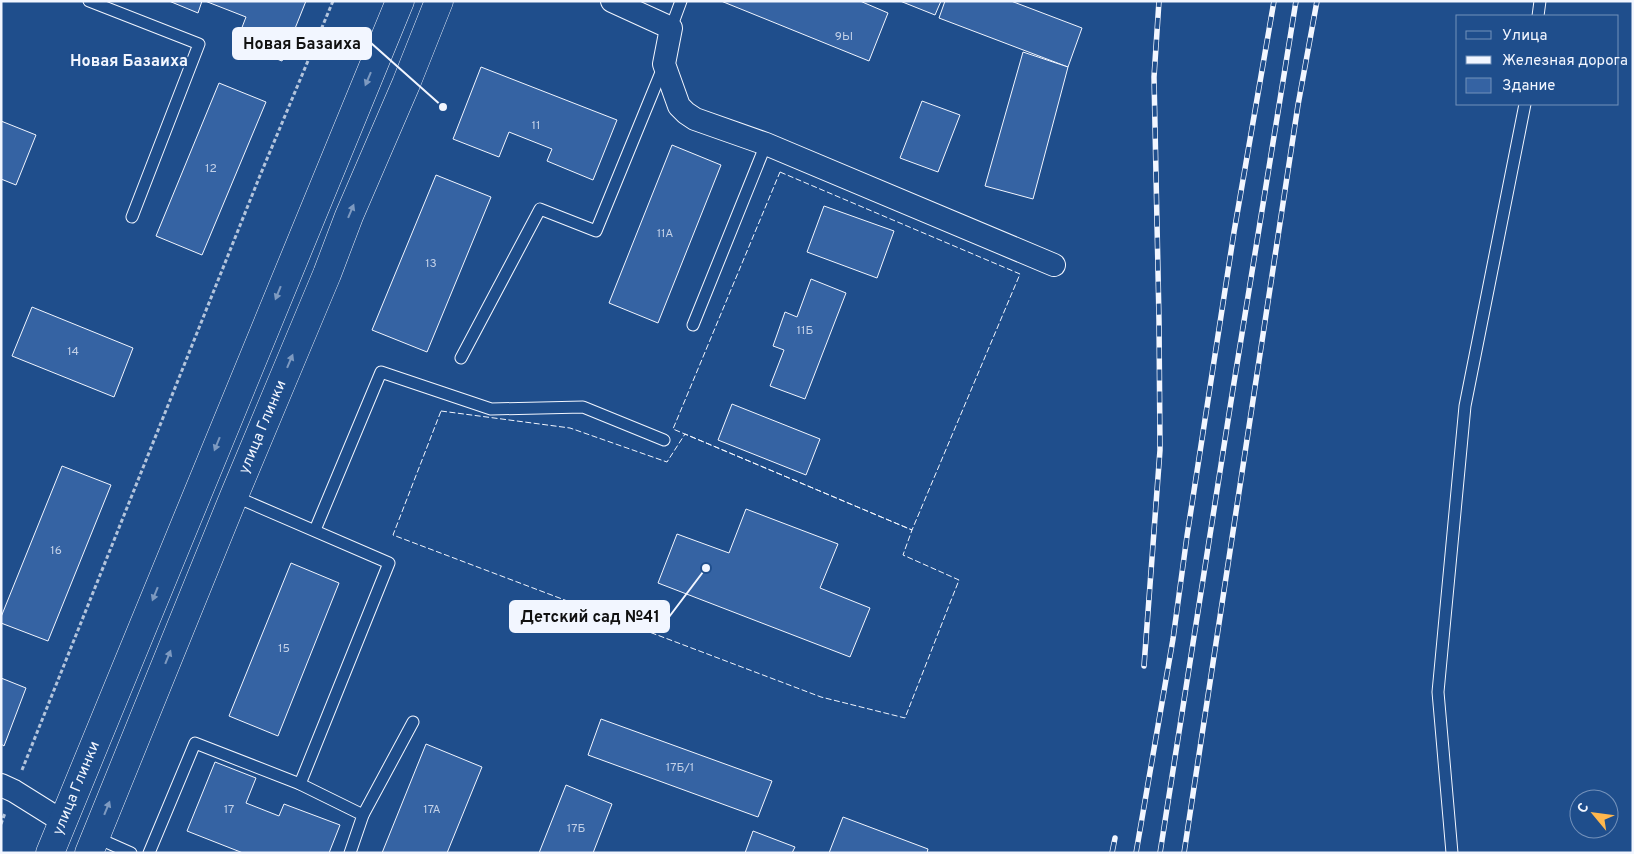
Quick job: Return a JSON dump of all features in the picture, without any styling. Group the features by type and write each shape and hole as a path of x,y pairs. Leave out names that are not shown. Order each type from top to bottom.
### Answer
{"highway":[{"name":"улица Глинки","path":"50,853 292,259 400,1"},
{"name":"улица Глинки","path":"92,845 349,216 406,84 438,1"},
{"path":"292,259 326,274"}],"street":[{"path":"612,1 671,28 664,64 679,106 695,119 766,144 1054,265"},
{"path":"7,788 62,821"}],"lane":[{"path":"89,1 199,44 132,216"},
{"path":"671,28 682,1"},
{"path":"1538,15 1540,1"},
{"path":"461,358 540,209 596,231 664,64"},
{"path":"1452,853 1438,692 1465,406 1525,105"},
{"path":"693,325 766,144"},
{"path":"315,530 381,372 491,408 583,407 664,440"},
{"path":"234,496 389,564 300,784"},
{"path":"350,853 363,815 413,722"},
{"path":"150,853 195,743 300,784 363,815"},
{"path":"92,845 131,853"}],"path":[{"path":"1,824 7,788 333,1"}],"building":[{"path":"169,1 202,1 198,13"},
{"path":"205,1 306,1 282,61 236,43 246,17"},
{"path":"721,1 860,1 888,13 869,61"},
{"path":"900,1 941,1 935,15"},
{"path":"945,1 1011,1 1082,28 1068,67 939,18"},
{"path":"1023,52 1068,67 1033,199 985,186"},
{"path":"481,67 617,120 593,180 547,161 552,149 509,132 499,157 453,139"},
{"path":"219,83 266,102 202,255 156,236"},
{"path":"922,101 960,115 938,172 900,158"},
{"path":"1,121 36,135 16,185 1,179"},
{"path":"672,145 721,165 658,323 609,303"},
{"path":"436,175 491,197 427,352 372,330"},
{"path":"824,206 894,231 877,278 807,252"},
{"path":"811,279 846,293 805,399 770,386 784,350 773,346 785,312 797,317"},
{"path":"32,307 133,348 114,397 12,356"},
{"path":"732,404 820,439 806,475 718,440"},
{"path":"62,466 111,485 48,641 1,623 1,617"},
{"path":"746,509 838,544 820,588 870,608 850,657 658,583 677,534 729,553"},
{"path":"291,563 339,583 278,736 229,716"},
{"path":"1,678 26,688 4,746 1,744"},
{"path":"601,719 772,781 758,817 588,755"},
{"path":"426,744 482,767 447,853 382,853"},
{"path":"215,762 256,778 246,803 279,816 284,804 340,825 329,853 243,853 187,831"},
{"path":"566,785 612,804 593,853 539,853"},
{"path":"843,817 928,849 927,853 829,853"},
{"path":"753,831 795,847 792,853 745,853"}],"railway":[{"path":"1144,666 1160,450 1154,77 1159,1"},
{"path":"1136,853 1173,639 1234,232 1274,1"},
{"path":"1160,853 1296,1"},
{"path":"1184,853 1298,105 1317,1"},
{"path":"1112,853 1115,838"}],"fence":[{"path":"780,172 1020,274 912,530 673,429 780,172"},
{"path":"441,411 570,428 667,462 685,434 912,530 903,555 959,580 905,718 821,697 393,535 441,411"}],"place":[{"name":"Новая Базаиха","path":"443,107"},
{"name":"Детский сад №41","path":"706,568"}],"district":[{"name":"Новая Базаиха","path":"129,62"}]}
